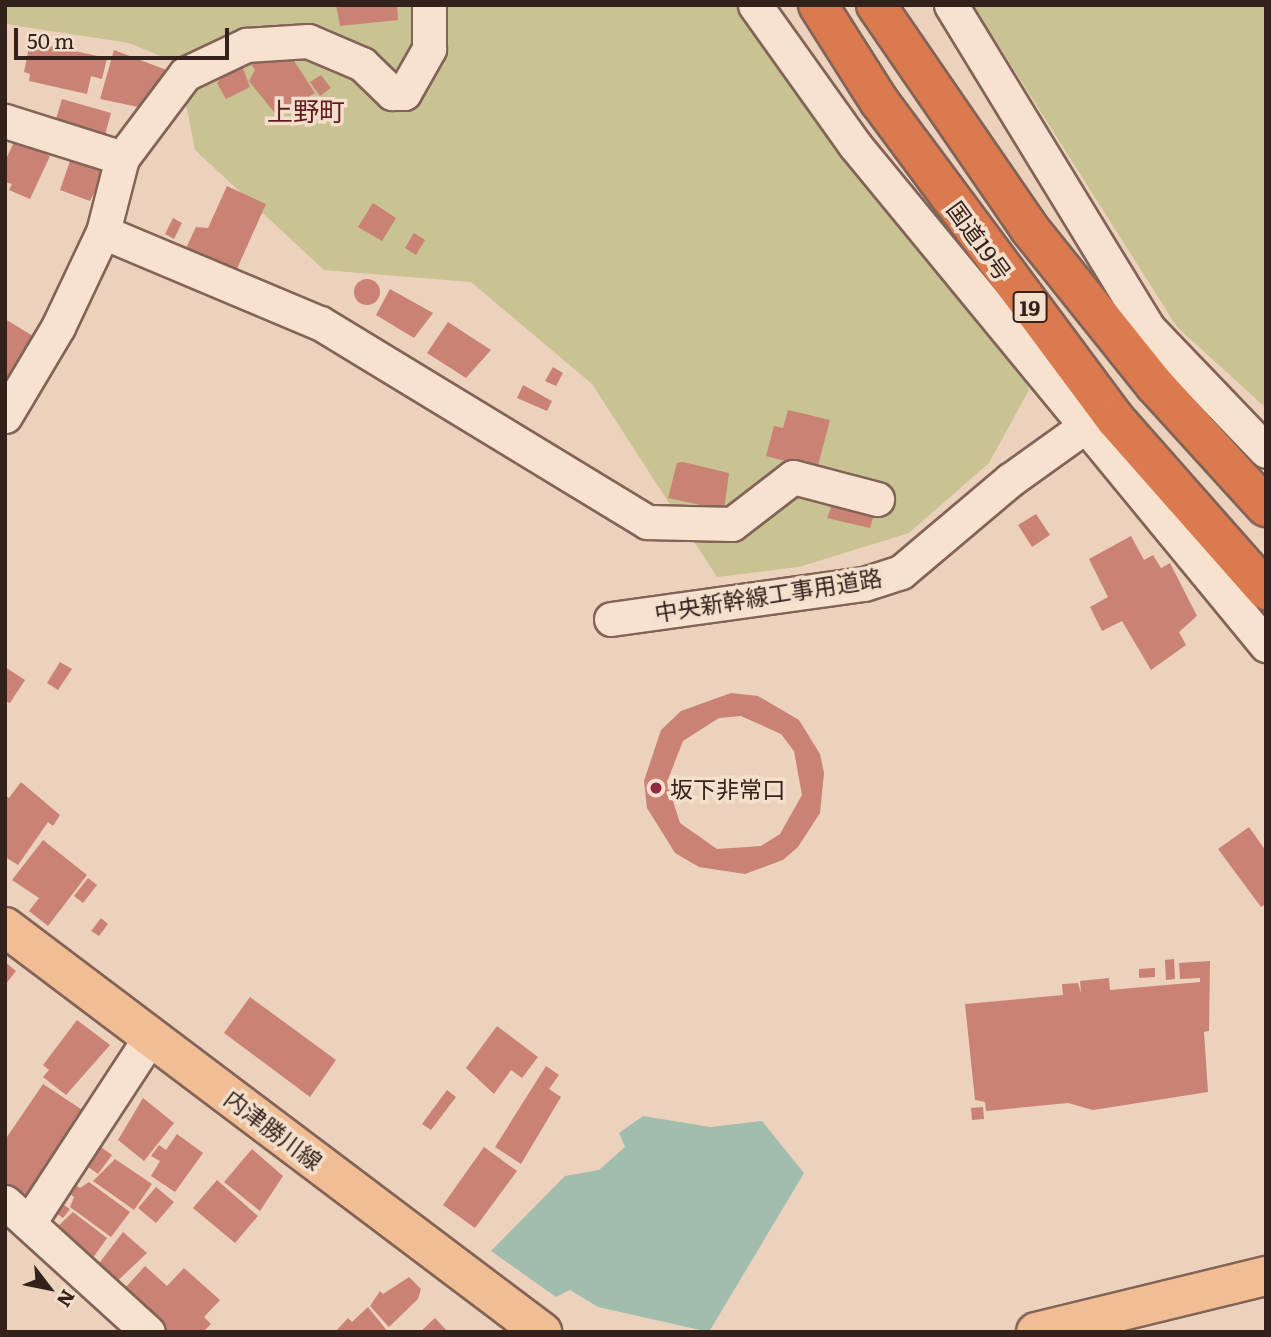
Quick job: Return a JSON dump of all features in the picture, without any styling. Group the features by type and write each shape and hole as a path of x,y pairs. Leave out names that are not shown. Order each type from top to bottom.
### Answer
{"highway":[{"name":"国道19号","path":"818,5 879,101 1116,420 1266,590"},
{"name":"国道19号","path":"876,5 1029,228 1155,384 1266,507"}],"main road":[{"name":"内津勝川線","path":"5,927 542,1332"},
{"path":"1036,1332 1266,1276"}],"street":[{"path":"5,416 58,327 103,232 122,158 185,74 246,45 308,40 362,64 392,93 404,93 429,49 429,5"},
{"path":"755,5 854,144 1084,428 1266,645"},
{"path":"951,5 1148,328 1266,451"},
{"path":"5,121 122,158"},
{"path":"103,232 320,323 648,522 732,524 793,477 877,499"},
{"name":"中央新幹線工事用道路","path":"611,619 864,584 901,572 1010,480 1084,428"},
{"path":"148,1332 18,1212 151,1035"}],"shaded area":[{"path":"5,5 775,5 903,192 999,310 1029,390 989,463 909,533 799,567 717,577 592,384 471,282 324,270 195,150 178,63 129,43 5,24"},
{"path":"973,5 1266,5 1266,408 1177,327"},
{"path":"643,1116 710,1127 762,1121 804,1173 709,1332 598,1307 570,1290 556,1297 491,1251 565,1176 599,1170 625,1147 619,1133"}],"building":[{"path":"336,5 397,5 398,20 340,26"},
{"path":"37,43 107,58 102,79 91,76 87,94 29,81 30,74 24,72 29,47"},
{"path":"114,50 177,74 148,109 100,99"},
{"path":"287,50 315,93 277,116 249,81 255,70 249,61"},
{"path":"239,58 250,87 226,99 217,83"},
{"path":"321,75 331,88 320,96 310,82"},
{"path":"62,99 111,113 102,146 55,122"},
{"path":"15,140 50,156 30,199 9,190 12,184 5,182 5,161"},
{"path":"72,155 110,162 90,201 60,190"},
{"path":"227,186 266,204 236,271 186,248 196,227 208,228"},
{"path":"373,203 396,218 382,241 358,227"},
{"path":"173,218 182,223 174,239 165,234"},
{"path":"414,233 425,240 416,255 405,248"},
{"path":"367,279 376,283 380,292 376,301 367,305 358,301 354,292 358,283"},
{"path":"390,289 433,313 414,338 376,315"},
{"path":"5,319 38,339 11,383 5,379"},
{"path":"448,322 491,350 466,378 427,353"},
{"path":"553,367 563,373 556,386 545,381"},
{"path":"523,385 552,401 547,411 517,398"},
{"path":"788,410 830,420 817,469 766,456 774,426 783,428"},
{"path":"683,462 729,473 724,510 668,498 677,463"},
{"path":"835,497 876,507 870,528 827,518"},
{"path":"1036,514 1050,535 1032,547 1018,525"},
{"path":"1131,536 1144,560 1153,555 1161,568 1170,563 1197,616 1179,632 1186,645 1151,670 1122,621 1102,631 1090,607 1108,597 1089,559"},
{"path":"60,662 72,669 58,690 47,683"},
{"path":"5,667 25,680 10,703 5,701"},
{"name":"坂下非常口","path":"731,693 758,696 799,720 820,754 824,773 820,813 798,847 783,860 745,874 699,867 675,853 647,808 644,781 661,730 681,711","holes":["741,716 781,734 794,751 802,795 780,834 761,846 717,849 680,823 667,782 683,741 719,718"]},
{"path":"21,782 60,815 53,826 48,822 18,865 5,857 5,795 9,798"},
{"path":"1249,827 1266,851 1266,904 1261,907 1218,849"},
{"path":"43,840 87,875 48,926 29,911 39,898 12,880"},
{"path":"88,878 97,885 83,903 74,896"},
{"path":"101,918 108,924 99,936 91,931"},
{"path":"1174,959 1175,979 1166,980 1165,960"},
{"path":"1210,961 1209,1031 1204,1032 1208,1092 1093,1110 1068,1103 986,1111 985,1102 975,1100 965,1004 1063,995 1062,984 1078,983 1081,993 1080,981 1109,978 1110,990 1200,982 1200,978 1180,979 1179,963"},
{"path":"5,962 16,971 5,985"},
{"path":"1155,968 1155,977 1139,978 1139,969"},
{"path":"250,997 336,1060 310,1097 224,1033"},
{"path":"77,1020 110,1045 66,1095 43,1077 49,1070 43,1065"},
{"path":"497,1026 538,1057 522,1078 511,1070 494,1094 466,1068"},
{"path":"546,1066 559,1075 549,1089 561,1097 521,1164 495,1147"},
{"path":"43,1084 87,1113 26,1204 5,1190 5,1140"},
{"path":"447,1090 456,1097 431,1130 422,1124"},
{"path":"143,1098 174,1123 144,1161 118,1140"},
{"path":"983,1107 984,1119 972,1120 971,1108"},
{"path":"177,1134 203,1153 175,1192 151,1176 160,1161 151,1156 159,1145 166,1150"},
{"path":"94,1142 112,1155 98,1174 80,1161"},
{"path":"484,1147 517,1171 475,1228 443,1205"},
{"path":"252,1149 283,1176 260,1211 224,1182"},
{"path":"115,1159 152,1184 134,1210 93,1181"},
{"path":"65,1177 80,1188 89,1182 130,1212 111,1237 70,1207 74,1197 59,1185"},
{"path":"217,1180 258,1216 235,1243 193,1208"},
{"path":"156,1187 174,1202 156,1223 138,1208"},
{"path":"54,1198 70,1209 63,1218 48,1208"},
{"path":"73,1212 107,1238 88,1265 54,1230"},
{"path":"123,1232 147,1253 112,1286 94,1270"},
{"path":"145,1266 167,1286 184,1268 220,1300 204,1317 211,1324 203,1332 155,1332 117,1297"},
{"path":"409,1277 421,1289 418,1299 389,1327 370,1306 380,1291 383,1294"},
{"path":"368,1307 388,1332 337,1330 348,1318 352,1322"},
{"path":"435,1318 448,1332 420,1332"}],"place":[{"name":"坂下非常口","path":"656,788"}],"district":[{"name":"上野町","path":"306,110"}]}
